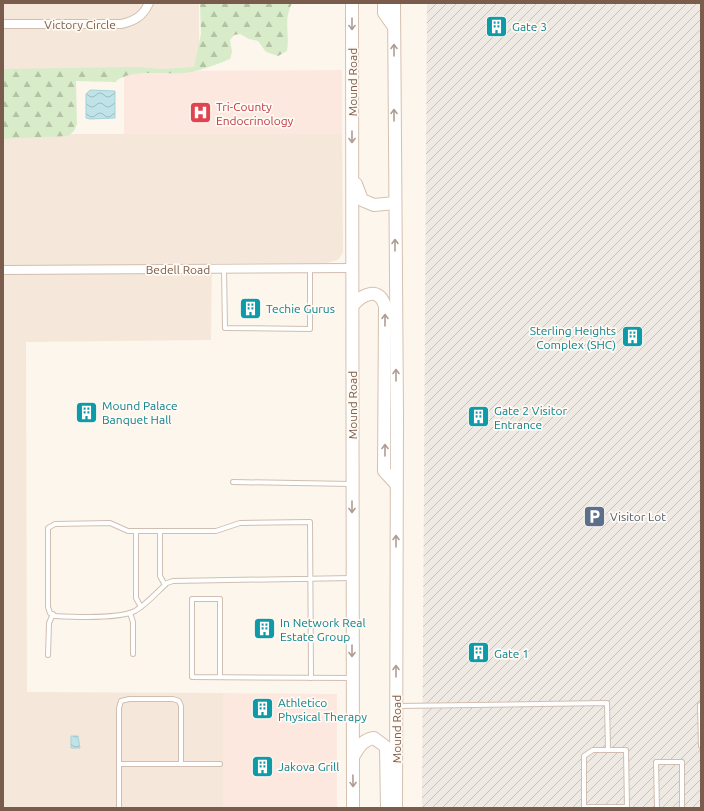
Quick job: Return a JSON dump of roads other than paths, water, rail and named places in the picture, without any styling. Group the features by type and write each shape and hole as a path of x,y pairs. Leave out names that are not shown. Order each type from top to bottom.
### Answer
{"main road":[{"name":"Mound Road","path":"352,3 352,578 354,808"},
{"path":"384,3 384,13 394,27"},
{"name":"Mound Road","path":"394,3 396,808"},
{"path":"352,175 362,200 374,205 395,203"},
{"path":"353,305 362,296 370,294 376,294 384,300 384,470 396,484"},
{"path":"353,758 360,745 366,740 374,738 386,747 388,808"}],"street":[{"name":"Victory Circle","path":"3,24 121,24 132,21 140,16 149,3"},
{"name":"Bedell Road","path":"3,270 353,268"}],"lane":[{"path":"224,268 225,328 310,329 310,268"},
{"path":"233,482 352,484"},
{"path":"311,678 311,579 310,522 240,523 216,531 125,531 110,523 55,524 47,531 48,607 53,614 58,616 116,616 130,613 141,607 165,585 173,581 311,579 352,578"},
{"path":"136,531 136,598 141,607"},
{"path":"160,531 160,576 165,585"},
{"path":"220,677 220,599 192,599 192,677 353,678"},
{"path":"130,613 133,622 133,654"},
{"path":"48,655 49,623 53,614"},
{"path":"119,808 119,708 121,701 129,699 173,699 179,701 181,706 181,764"},
{"path":"396,706 607,703 608,750"},
{"path":"700,705 701,746"},
{"path":"593,750 608,750 626,750 627,807 584,807 584,756 593,750"},
{"path":"657,808 656,762 682,762 682,808"},
{"path":"119,764 220,764"}],"water":[{"path":"90,90 115,91 115,118 86,118 86,94"},
{"path":"71,736 78,736 80,748 71,748"}],"place":[{"name":"Gate 3","path":"497,26"},
{"name":"Tri-County Endocrinology","path":"201,113"},
{"name":"Techie Gurus","path":"250,308"},
{"name":"Sterling Heights Complex (SHC)","path":"632,337"},
{"name":"Mound Palace Banquet Hall","path":"87,412"},
{"name":"Gate 2 Visitor Entrance","path":"479,417"},
{"name":"Visitor Lot","path":"594,516"},
{"name":"In Network Real Estate Group","path":"264,629"},
{"name":"Gate 1","path":"478,653"},
{"name":"Athletico Physical Therapy","path":"262,709"},
{"name":"Jakova Grill","path":"262,766"}]}
